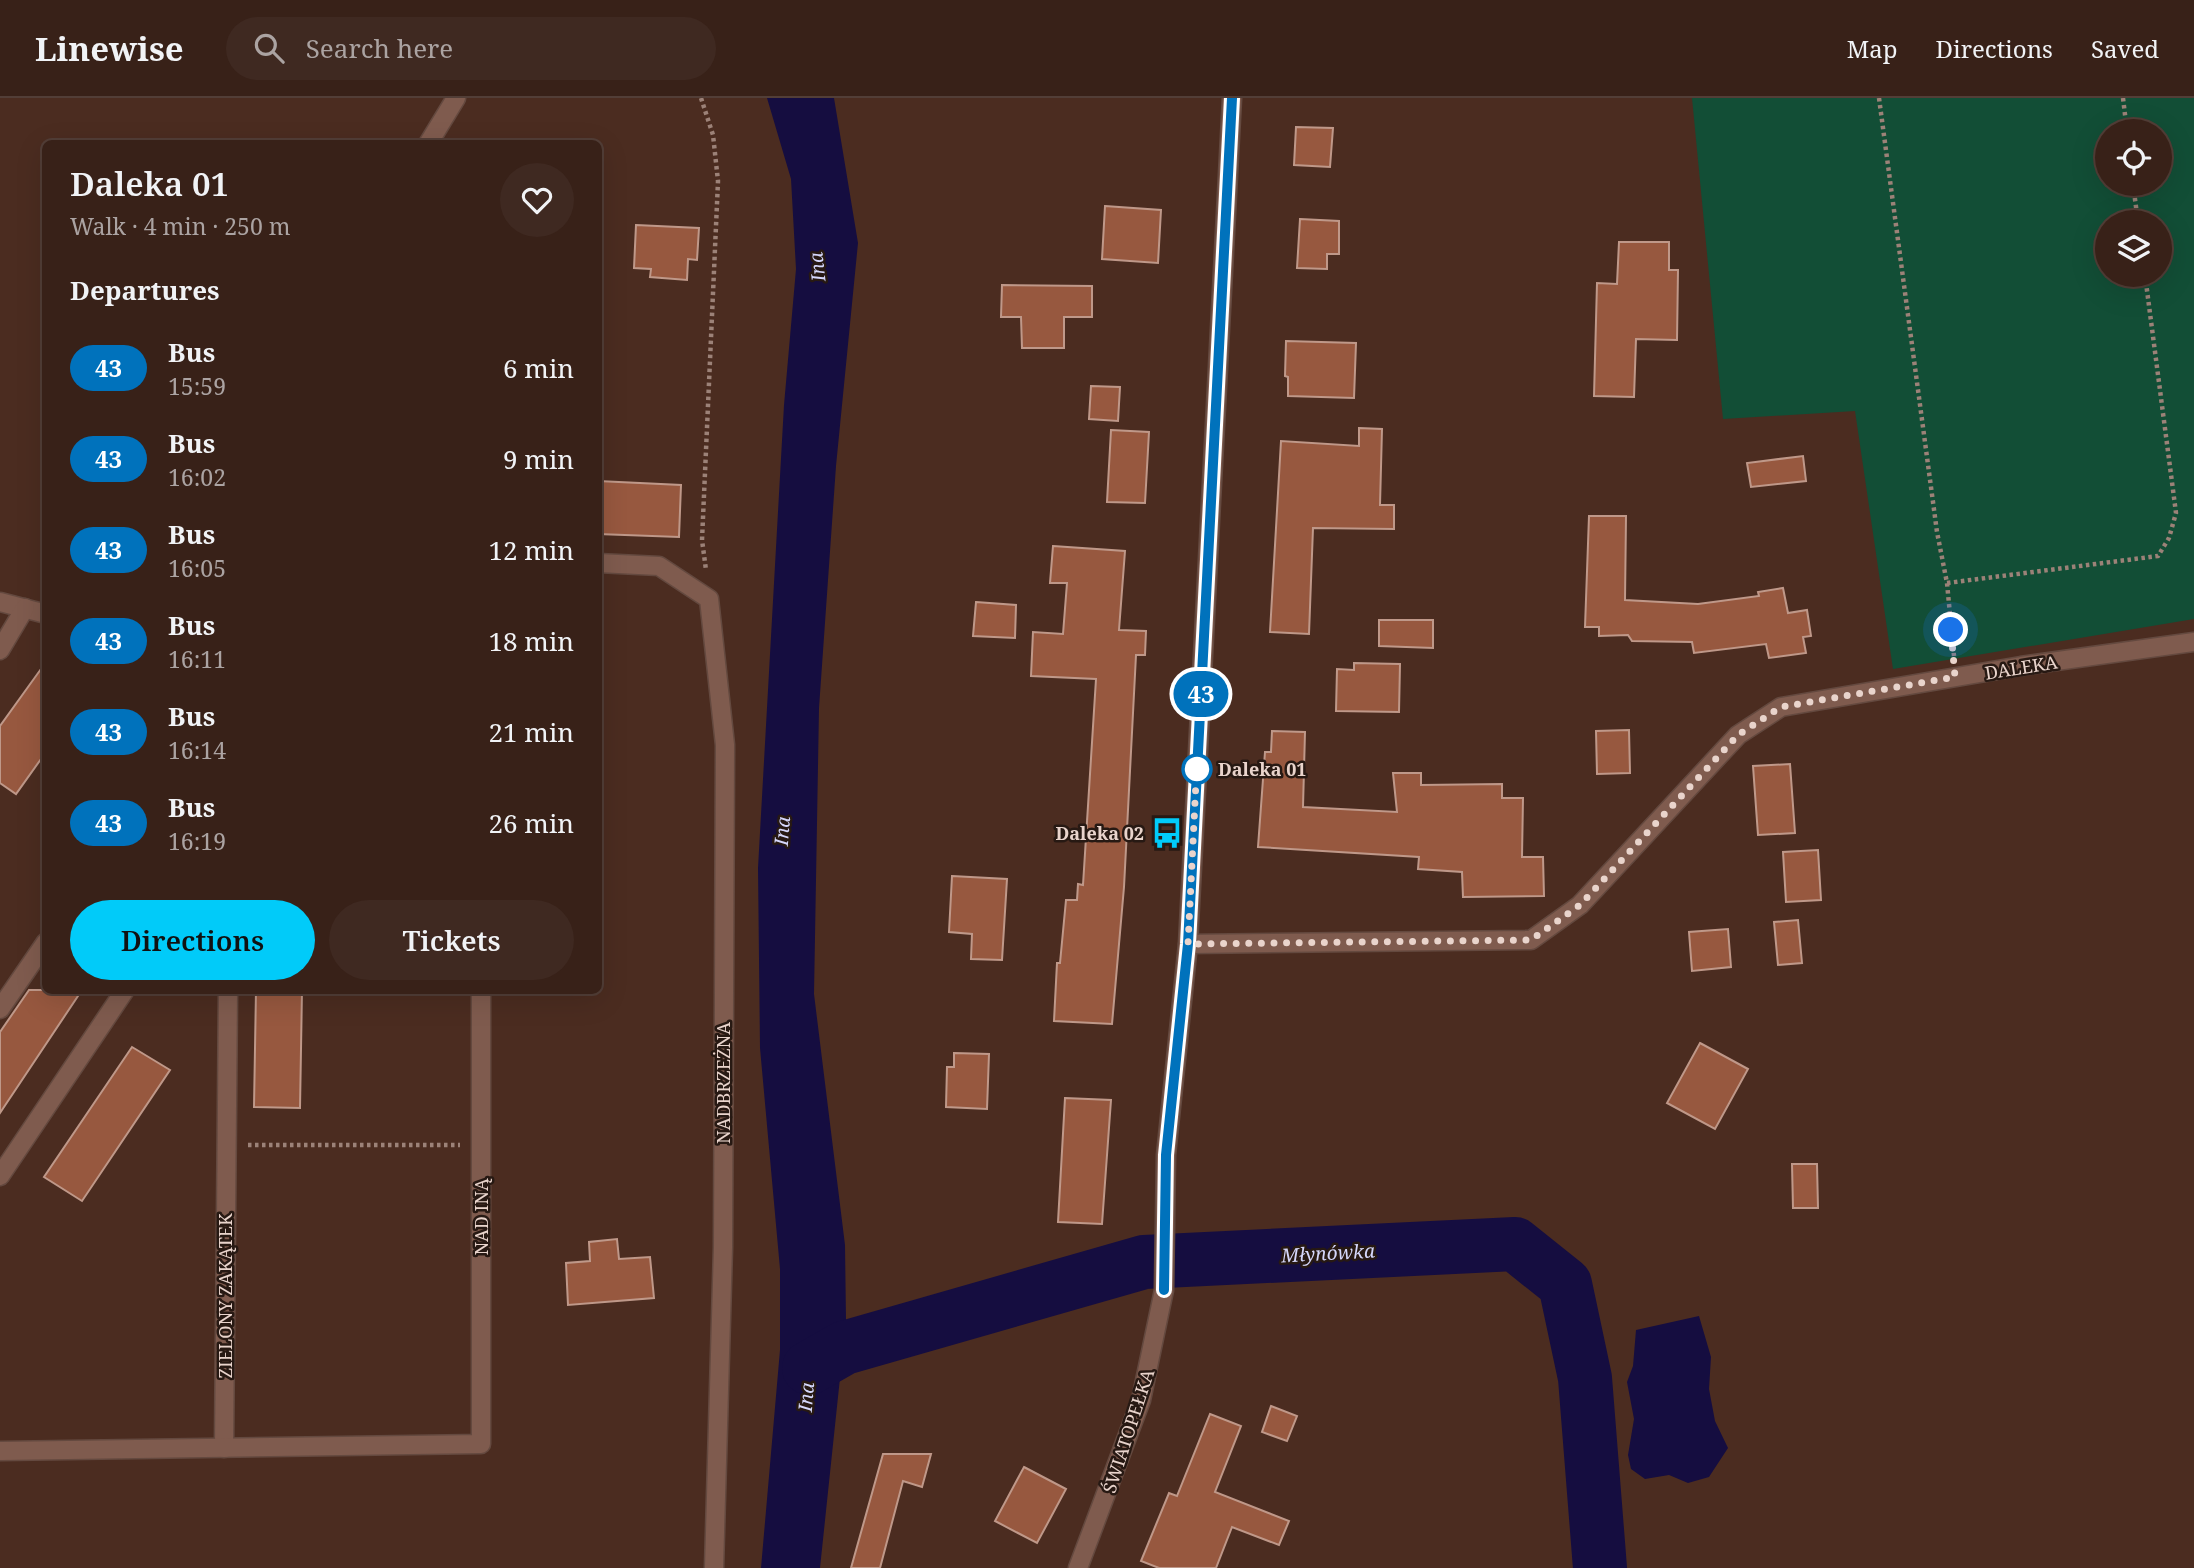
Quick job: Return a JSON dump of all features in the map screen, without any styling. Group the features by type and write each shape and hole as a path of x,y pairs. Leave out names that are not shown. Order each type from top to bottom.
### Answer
{"street":[{"path":"430,140 456,98"},
{"path":"1219,98 1231,106"},
{"name":"ŚWIATOPEŁKA","path":"1078,1568 1141,1400 1164,1290 1166,1155 1188,944 1231,106"},
{"path":"602,563 659,566 709,599"},
{"name":"NADBRZEŻNA","path":"709,599 724,745 723,1247 714,1568"},
{"path":"0,602 42,613"},
{"path":"0,650 25,608"},
{"name":"DALEKA","path":"1188,944 1531,940 1580,905 1738,735 1781,707 1955,677 2194,642"},
{"path":"0,1009 42,948"},
{"path":"0,1176 122,994"},
{"name":"ZIELONY ZAKĄTEK","path":"224,1448 228,994"},
{"name":"NAD INĄ","path":"224,1448 481,1444 481,994"},
{"path":"0,1451 224,1448"}],"path":[{"path":"701,98 713,135 718,181 702,540 709,599"},
{"path":"1879,98 1937,531 1947,583 1955,677"},
{"path":"2123,98 2126,119"},
{"path":"1947,583 2158,556 2169,538 2176,513 2147,287"},
{"path":"226,1145 481,1145"}],"green space":[{"path":"1692,98 2194,98 2194,619 1893,669 1855,411 1723,419"}],"water":[{"name":"Ina","path":"767,98 834,98 858,243 836,466 819,708 814,994 845,1245 846,1321 820,1568 761,1568 780,1350 780,1269 760,1048 758,868 784,405 796,269 791,179"},
{"path":"1699,1316 1711,1357 1709,1389 1715,1421 1728,1448 1709,1477 1688,1483 1669,1475 1645,1479 1631,1469 1628,1455 1634,1419 1627,1382 1633,1366 1636,1330"}],"building":[{"path":"1296,127 1333,128 1330,167 1294,165"},
{"path":"1105,206 1161,210 1158,263 1102,259"},
{"path":"1300,219 1339,221 1339,254 1327,254 1327,269 1297,268"},
{"path":"636,225 699,228 697,260 688,259 687,280 650,277 651,269 634,268"},
{"path":"1619,242 1669,242 1669,270 1678,270 1677,340 1636,339 1634,397 1594,396 1597,283 1617,284"},
{"path":"1002,285 1092,286 1092,317 1064,317 1064,348 1022,348 1021,317 1001,317"},
{"path":"1286,341 1356,343 1354,398 1288,396 1288,377 1285,376"},
{"path":"1091,386 1120,387 1118,421 1089,419"},
{"path":"1359,428 1382,429 1380,505 1394,505 1394,529 1313,528 1309,634 1270,632 1281,441 1359,446"},
{"path":"1111,430 1149,432 1145,503 1107,502"},
{"path":"1803,456 1806,481 1751,487 1747,463"},
{"path":"602,481 681,485 679,537 602,534"},
{"path":"1589,516 1626,516 1625,600 1698,604 1759,596 1758,592 1783,588 1788,613 1807,610 1811,636 1803,637 1806,653 1769,658 1766,644 1694,653 1692,642 1632,641 1628,635 1599,636 1599,627 1585,627"},
{"path":"1053,546 1125,551 1119,630 1146,631 1145,655 1136,655 1124,887 1112,1024 1054,1021 1057,963 1060,963 1066,900 1077,900 1078,884 1083,885 1096,679 1031,676 1033,632 1063,634 1067,583 1050,583"},
{"path":"976,602 1016,605 1015,638 973,636"},
{"path":"1379,620 1433,620 1433,648 1379,646"},
{"path":"1354,663 1400,664 1399,712 1336,711 1337,669 1354,670"},
{"path":"42,668 42,758 16,794 0,783 0,726"},
{"path":"1629,730 1630,773 1597,774 1596,731"},
{"path":"1272,731 1305,732 1303,807 1397,812 1393,773 1421,773 1421,785 1502,784 1502,798 1523,798 1522,857 1543,857 1544,896 1463,897 1462,872 1418,869 1419,857 1258,847 1265,752 1271,752"},
{"path":"1790,764 1795,833 1758,835 1753,766"},
{"path":"1818,850 1821,900 1786,902 1783,852"},
{"path":"952,876 1007,879 1002,960 971,959 972,934 949,932"},
{"path":"1798,920 1802,963 1778,965 1774,922"},
{"path":"1728,929 1731,967 1692,971 1689,932"},
{"path":"29,990 42,990 42,994 79,994 0,1113 0,1032"},
{"path":"256,994 302,994 300,1108 254,1107"},
{"path":"1700,1043 1748,1069 1715,1129 1667,1103"},
{"path":"132,1047 170,1070 82,1201 44,1177"},
{"path":"954,1053 989,1054 987,1109 946,1107 947,1067 954,1067"},
{"path":"1065,1098 1111,1100 1102,1224 1058,1222"},
{"path":"1792,1164 1817,1164 1818,1208 1793,1208"},
{"path":"617,1239 619,1259 650,1257 654,1298 568,1305 566,1263 590,1261 589,1242"},
{"path":"1271,1406 1297,1416 1287,1441 1262,1432"},
{"path":"1210,1414 1241,1426 1215,1492 1289,1521 1279,1545 1232,1527 1216,1568 1159,1568 1141,1561 1169,1493 1177,1496"},
{"path":"883,1454 931,1454 922,1487 903,1481 880,1568 851,1568"},
{"path":"1024,1467 1066,1489 1037,1543 995,1521"}],"waterway":[{"name":"Młynówka","path":"809,1368 844,1348 1144,1262 1515,1244 1565,1284 1585,1378 1600,1568"}],"bus line":[{"name":"43","path":"1164,1290 1166,1155 1188,944 1232,98"}],"place":[{"name":"Daleka 01","path":"1197,769"},
{"name":"Daleka 02","path":"1167,833"}],"route":[{"path":"1197,769 1197,761 1188,944 1531,940 1580,905 1738,735 1781,707 1955,677 1951,630"}]}
